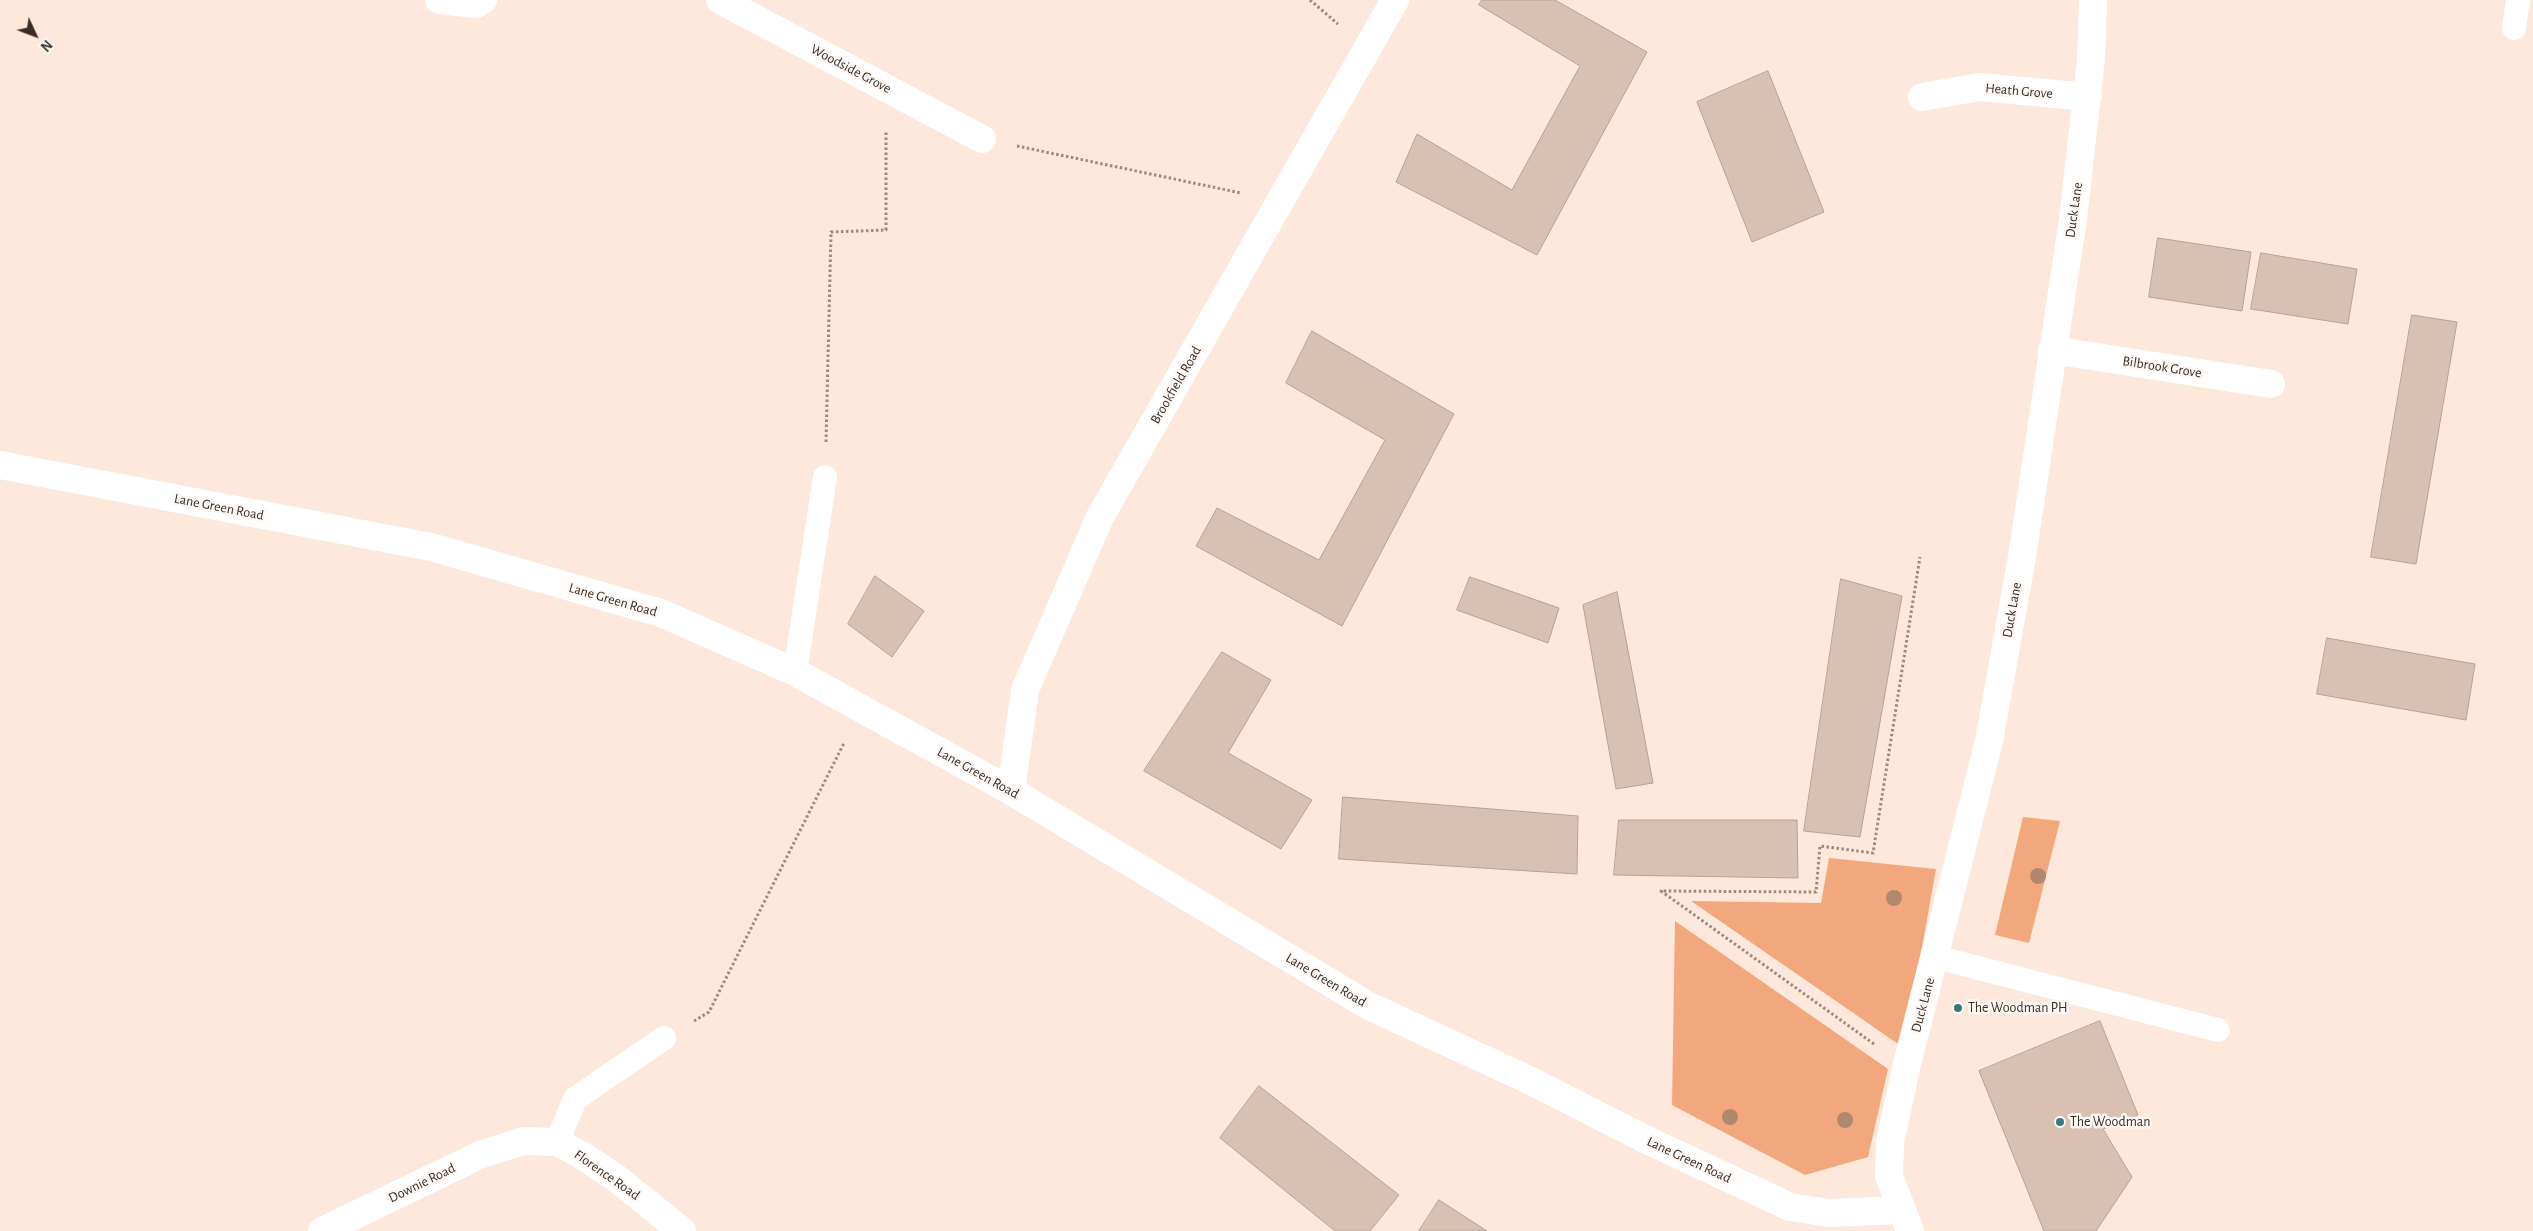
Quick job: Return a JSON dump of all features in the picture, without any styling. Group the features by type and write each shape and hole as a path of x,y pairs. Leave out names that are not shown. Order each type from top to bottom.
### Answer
{"street":[{"path":"439,0 476,4 482,0"},
{"name":"Woodside Grove","path":"720,0 982,139"},
{"name":"Brookfield Road","path":"1011,790 1025,690 1100,517 1395,0"},
{"name":"Duck Lane","path":"1906,1220 1889,1176 1890,1142 1907,1064 1936,957 1989,741 2022,557 2073,219 2088,98 2093,0"},
{"name":"Heath Grove","path":"1922,96 1980,87 2088,98"},
{"name":"Bilbrook Grove","path":"2052,350 2271,384"},
{"name":"Lane Green Road","path":"0,464 431,547 661,614 795,672 1011,790 1369,1006 1529,1080 1790,1208 1906,1220"},
{"name":"Florence Road","path":"524,1141 557,1142 583,1156 616,1178 682,1231"},
{"name":"Downie Road","path":"322,1231 482,1154 524,1141"}],"lane":[{"path":"2514,28 2518,0"},
{"path":"795,672 825,477"},
{"path":"1936,957 2218,1030"},
{"path":"557,1142 575,1099 664,1038"}],"path":[{"path":"825,477 831,232 886,230 886,131 905,98"},
{"path":"982,139 1281,201"},
{"path":"1877,1047 1661,891 1816,892 1820,846 1873,853 1920,557"},
{"path":"664,1038 709,1012 861,708"}],"shaded area":[{"path":"2023,817 2060,821 2029,943 1995,935"},
{"path":"1829,858 1936,869 1904,1048 1691,901 1821,903"},
{"path":"1675,921 1888,1069 1868,1157 1805,1175 1672,1105"}],"building":[{"path":"1482,0 1555,0 1647,52 1537,255 1396,182 1417,134 1512,190 1580,66 1479,5"},
{"path":"1768,71 1824,212 1752,242 1697,102"},
{"path":"2158,238 2251,252 2242,311 2149,297"},
{"path":"2261,253 2357,269 2348,324 2251,309"},
{"path":"2412,315 2457,322 2416,564 2371,557"},
{"path":"1312,331 1454,414 1342,626 1196,546 1217,508 1319,560 1385,440 1286,383"},
{"path":"875,576 924,611 892,657 848,624"},
{"path":"1470,577 1559,608 1548,643 1457,610"},
{"path":"1841,579 1902,596 1860,837 1804,831"},
{"path":"1617,592 1653,783 1616,789 1583,605"},
{"path":"2327,638 2475,664 2466,720 2317,694"},
{"path":"1222,652 1271,680 1228,753 1312,800 1281,849 1144,771"},
{"path":"1343,797 1578,816 1577,874 1339,859"},
{"path":"1619,820 1797,820 1798,878 1614,875"},
{"name":"The Woodman","path":"2100,1021 2138,1115 2103,1129 2132,1177 2096,1231 2044,1231 1979,1071"},
{"path":"1259,1086 1399,1195 1370,1231 1335,1231 1220,1138"},
{"path":"1439,1200 1487,1231 1419,1231"}],"place":[{"name":"The Woodman PH","path":"1958,1008"},
{"name":"The Woodman","path":"2060,1122"}]}
